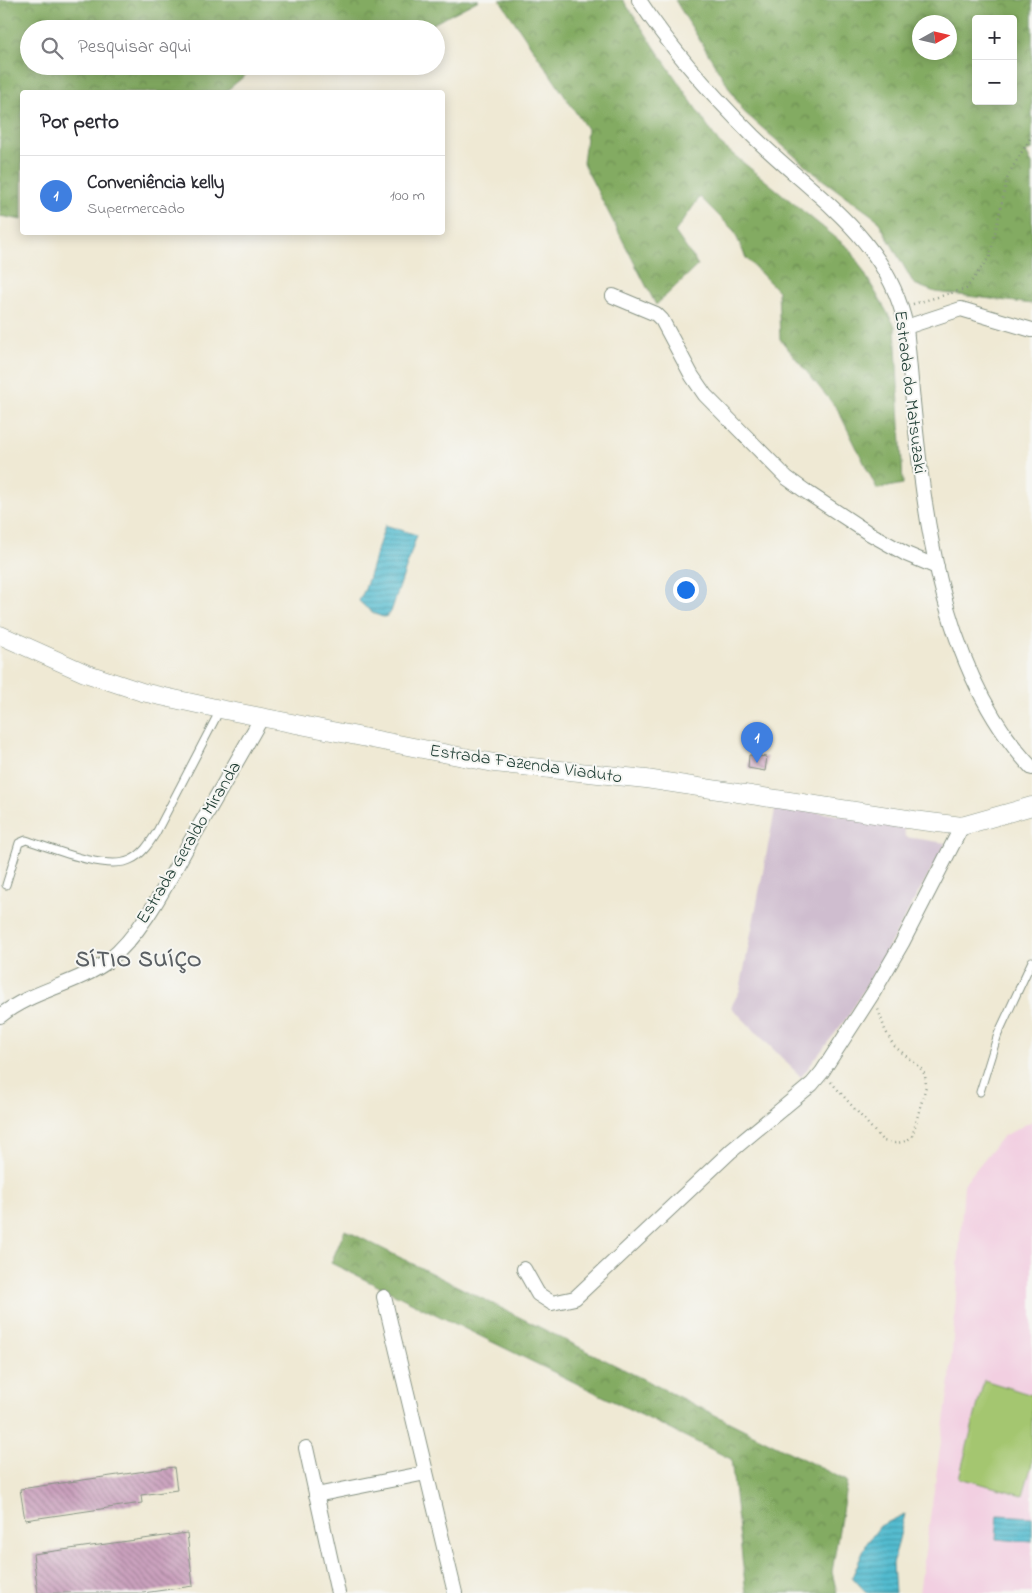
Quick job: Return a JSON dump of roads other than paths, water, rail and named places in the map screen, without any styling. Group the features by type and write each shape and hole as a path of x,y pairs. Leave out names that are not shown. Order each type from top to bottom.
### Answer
{"street":[{"name":"Estrada do Matsuzaki","path":"639,0 673,48 711,92 754,137 861,236 877,256 890,280 902,308 906,327 925,504 936,567 955,638 971,675 994,716 1020,756 1032,768"},
{"path":"613,296 656,314 662,320 692,376 705,395 787,478 867,532 906,554 936,567"},
{"path":"906,327 961,309 1032,330"},
{"name":"Estrada Fazenda Viaduto","path":"0,635 86,673 142,692 494,763 664,781 962,826 1032,806"},
{"name":"Estrada Geraldo Miranda","path":"0,1016 18,1003 84,975 108,961 125,944 167,883 262,717"},
{"path":"524,1269 538,1294 552,1303 575,1298 731,1151 812,1084 822,1072 873,993 902,943 962,826"},
{"path":"384,1298 455,1593"},
{"path":"306,1448 338,1593"},
{"path":"316,1495 426,1473"}],"lane":[{"path":"6,885 16,850 20,843 26,840 98,862 115,864 130,861 144,851 156,833 220,709"},
{"path":"980,1092 998,1034 1032,962"}],"water":[{"path":"385,525 417,535 391,612 384,617 371,611 359,601 365,589"},
{"path":"905,1514 893,1564 895,1593 867,1593 852,1577 867,1543 880,1526"},
{"path":"998,1515 1032,1517 1032,1542 996,1539"}],"place":[{"name":"Conveniência kelly","path":"757,763"}],"district":[{"name":"SÍTIO SUÍÇO","path":"139,958"}]}
